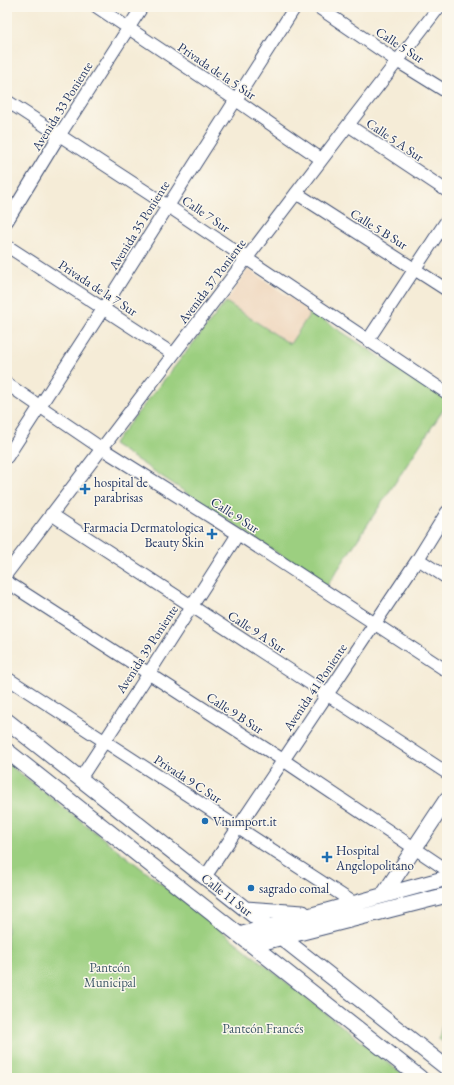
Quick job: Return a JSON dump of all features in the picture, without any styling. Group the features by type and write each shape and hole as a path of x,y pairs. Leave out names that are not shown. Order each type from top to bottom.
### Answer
{"main road":[{"name":"Calle 11 Sur","path":"7,722 447,1068"},
{"name":"Calle 11 Sur","path":"7,751 420,1078"},
{"path":"384,894 447,799"},
{"path":"239,934 447,878"},
{"path":"252,946 447,895"},
{"path":"245,909 316,914"}],"street":[{"name":"Privada de la 5 Sur","path":"97,7 321,159"},
{"name":"Avenida 33 Poniente","path":"7,220 59,135 142,7"},
{"name":"Avenida 35 Poniente","path":"7,457 295,7"},
{"name":"Calle 5 Sur","path":"318,7 447,92"},
{"name":"Avenida 37 Poniente","path":"7,573 321,159 439,7"},
{"name":"Calle 7 Sur","path":"7,101 168,206 447,393"},
{"name":"Calle 5 A Sur","path":"348,125 447,191"},
{"name":"Calle 5 B Sur","path":"296,193 447,290"},
{"path":"368,340 447,220"},
{"name":"Privada de la 7 Sur","path":"7,246 173,354"},
{"name":"Calle 9 Sur","path":"7,384 101,448 238,534 447,671"},
{"name":"Avenida 41 Poniente","path":"205,877 418,559 447,512"},
{"name":"Calle 9 A Sur","path":"52,514 447,773"},
{"name":"Avenida 39 Poniente","path":"80,779 238,534"},
{"path":"418,559 447,578"},
{"name":"Calle 9 B Sur","path":"7,582 283,760 447,870"},
{"name":"Privada 9 C Sur","path":"7,678 354,903"}],"shaded area":[{"path":"248,269 311,312 290,344 226,302"}],"green space":[{"path":"226,302 290,344 311,312 447,400 447,404 327,586 113,444"},
{"name":"Panteón Municipal","path":"7,763 256,958 407,1078 7,1078"},
{"path":"447,1002 447,1046 439,1039"}],"place":[{"name":"hospital de parabrisas","path":"85,489"},
{"name":"Farmacia Dermatologica Beauty Skin","path":"212,534"},
{"name":"Vinimport.it","path":"205,821"},
{"name":"Hospital Angelopolitano","path":"327,857"},
{"name":"sagrado comal","path":"251,888"}],"park label":[{"name":"Panteón Francés","path":"263,1028"}]}
